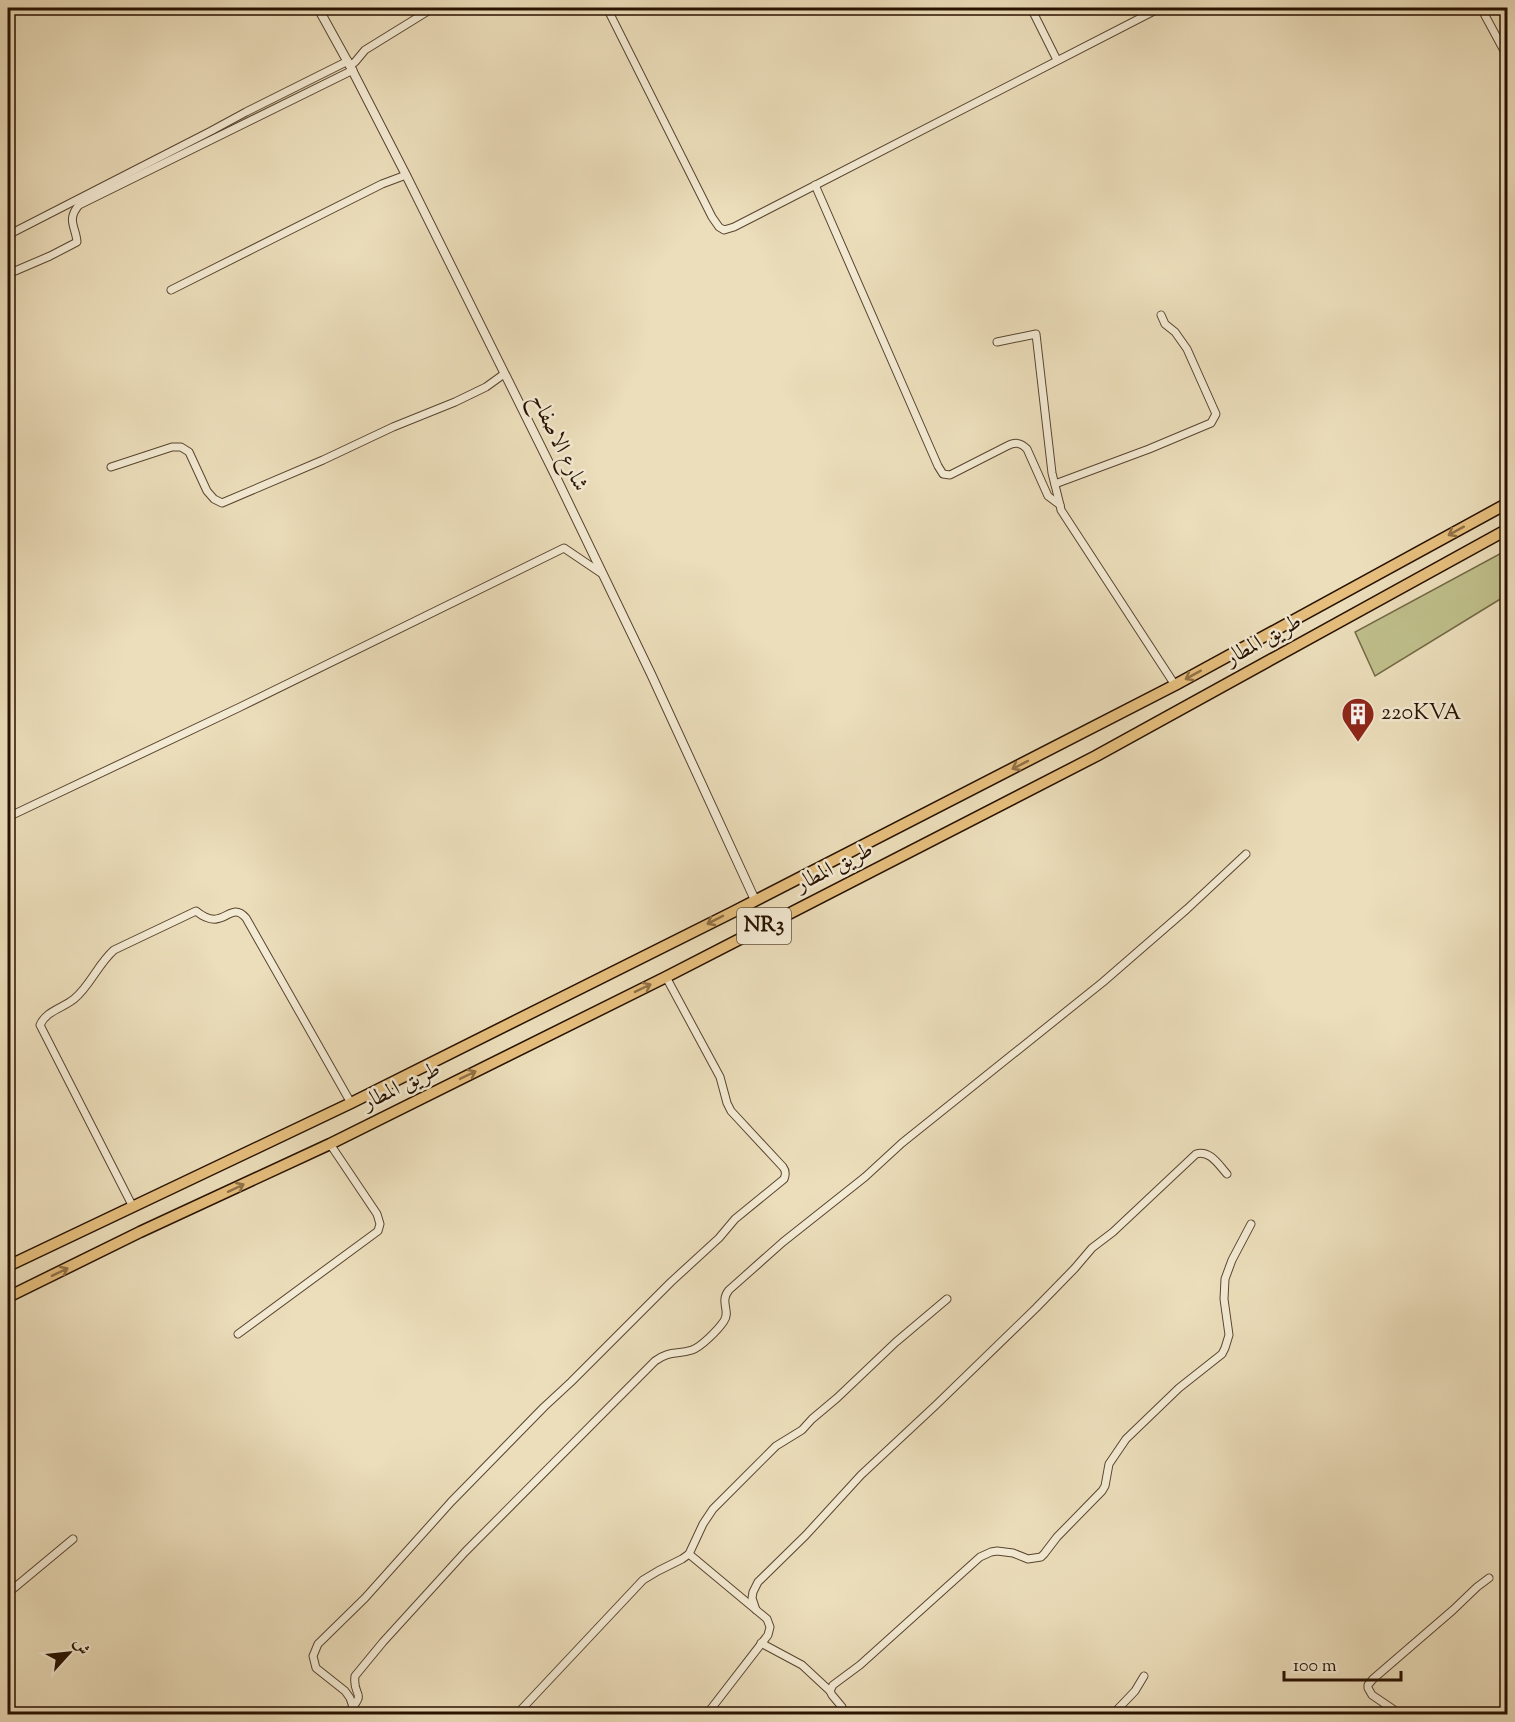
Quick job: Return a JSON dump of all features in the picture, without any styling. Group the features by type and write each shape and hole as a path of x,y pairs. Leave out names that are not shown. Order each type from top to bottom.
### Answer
{"highway":[{"name":"طريق المطار","path":"8,1266 351,1102 755,900 1175,685 1508,503"},
{"name":"طريق المطار","path":"8,1298 140,1232 330,1144 666,977 1096,756 1508,529"}],"street":[{"name":"شارع الاصفاح","path":"318,8 406,175 557,479 651,674 755,900"},
{"path":"8,274 77,242 72,216 76,208 85,202 350,66 362,52 433,8"},
{"path":"607,8 719,227 727,230 1160,8"},
{"path":"1032,8 1057,60"},
{"path":"1481,8 1508,58"},
{"path":"8,235 246,112 350,66"},
{"path":"171,290 382,184 406,175"},
{"path":"814,185 943,474 950,476 1014,442 1022,443 1027,448 1048,496 1060,505"},
{"path":"1055,484 1211,423 1216,414 1187,349 1175,332 1165,324 1161,315"},
{"path":"997,342 1036,334 1052,473 1061,510 1175,685"},
{"path":"111,468 172,447 181,447 189,452 207,490 214,499 222,503 454,402 486,387 504,374"},
{"path":"8,817 564,549 601,573"},
{"path":"347,1714 360,1696 354,1682 357,1674 465,1552 655,1361 669,1353 691,1350 705,1341 725,1321 727,1314 724,1299 729,1290 783,1242 871,1172 902,1143 1103,982 1246,854"},
{"path":"133,1207 40,1025 49,1014 75,998 114,950 196,911 205,918 216,921 235,911 241,912 351,1102"},
{"path":"353,1707 345,1691 316,1668 313,1656 318,1644 372,1591 464,1488 544,1407 735,1220 784,1179 786,1173 783,1167 731,1111 720,1077 666,977"},
{"path":"238,1334 378,1231 380,1224 377,1214 330,1144"},
{"path":"756,1610 753,1592 758,1582 877,1458 936,1405 1036,1308 1092,1248 1113,1232 1196,1154 1203,1152 1209,1155 1227,1173"},
{"path":"831,1691 836,1683 860,1665 980,1557 997,1551 1028,1558 1041,1557 1099,1496 1105,1486 1108,1464 1126,1439 1179,1388 1217,1358 1225,1348 1228,1335 1224,1299 1225,1279 1251,1224"},
{"path":"517,1714 643,1580 688,1554 713,1509 776,1446 802,1430 896,1342 946,1299"},
{"path":"8,1593 73,1539"},
{"path":"688,1554 767,1619 770,1627 768,1635 707,1714"},
{"path":"1400,1714 1372,1695 1368,1685 1489,1578"},
{"path":"761,1643 802,1665 831,1691 844,1714"},
{"path":"1113,1714 1135,1691 1144,1676"}],"green space":[{"path":"1507,550 1507,595 1375,676 1355,632"}],"place":[{"name":"220KVA","path":"1358,743"}]}
